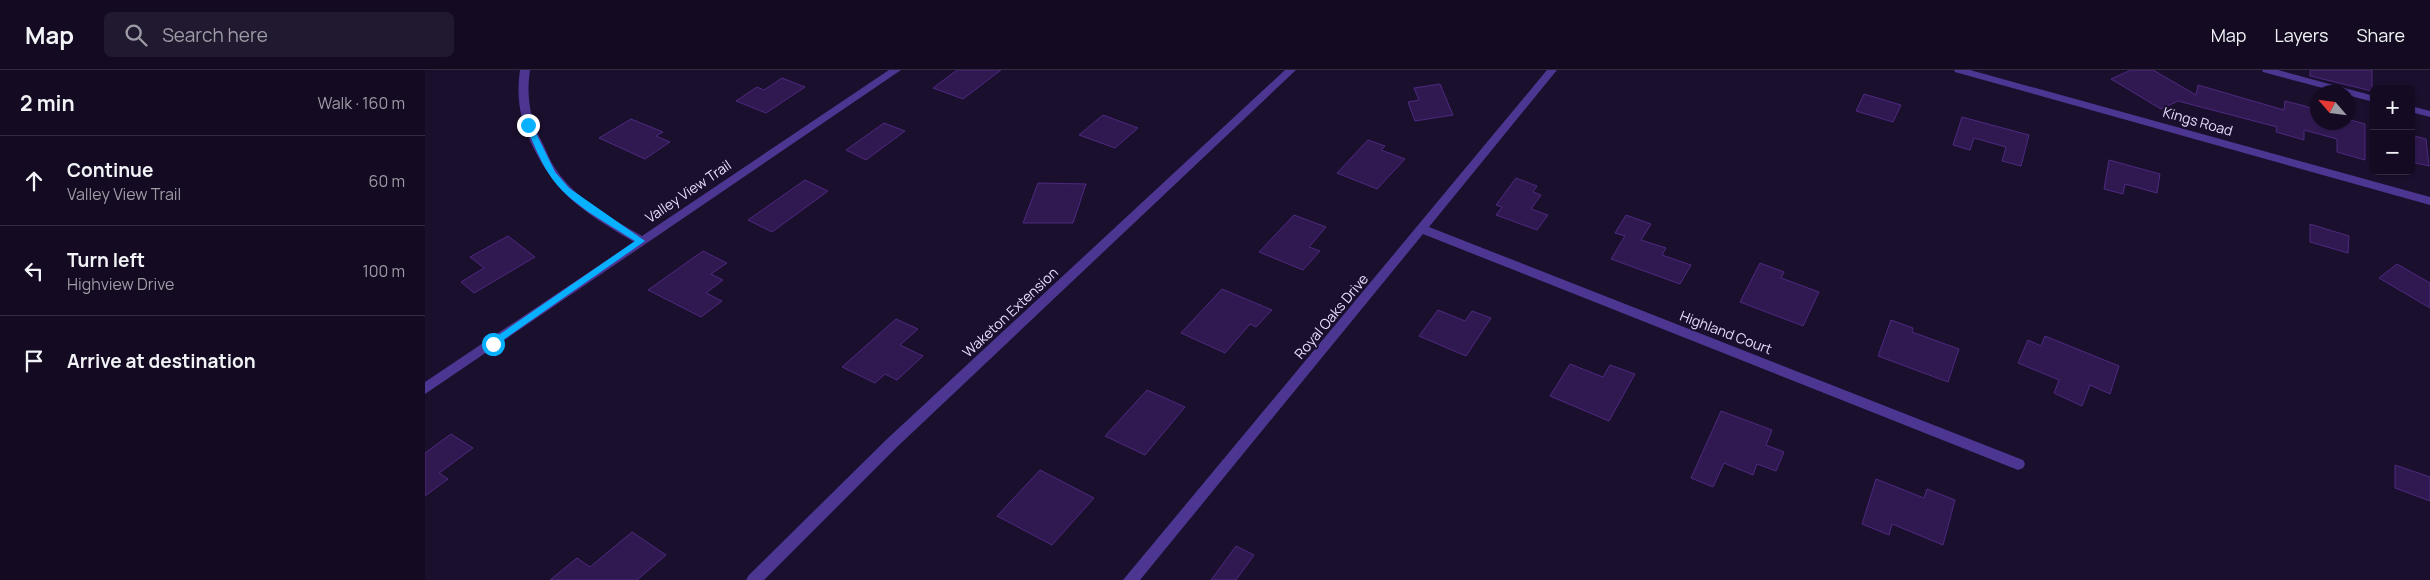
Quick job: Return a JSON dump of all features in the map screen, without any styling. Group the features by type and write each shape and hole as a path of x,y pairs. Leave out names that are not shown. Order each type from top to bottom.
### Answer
{"street":[{"path":"525,70 521,92 528,125 552,173 567,190 591,209 641,241"},
{"name":"Valley View Trail","path":"425,390 641,241 896,70"},
{"name":"Waketon Extension","path":"754,580 892,443 1291,70"},
{"name":"Royal Oaks Drive","path":"1131,580 1423,229 1552,70"},
{"name":"Kings Road","path":"1959,70 2430,201"},
{"path":"2000,82 2005,70"},
{"path":"2267,70 2370,98"},
{"path":"2415,110 2430,114"},
{"name":"Highland Court","path":"1423,229 2018,464"}],"building":[{"path":"957,70 1001,70 963,99 933,88"},
{"path":"2131,70 2153,70 2196,95 2198,85 2284,110 2285,101 2305,106 2310,108 2310,130 2355,130 2355,121 2365,124 2365,160 2337,152 2337,139 2304,130 2304,140 2276,132 2277,127 2178,101 2161,109 2111,79"},
{"path":"2310,70 2372,70 2372,85 2370,85 2370,91 2355,87 2355,85 2347,85 2310,76"},
{"path":"782,78 805,87 766,113 736,101 757,87 764,90"},
{"path":"1440,84 1453,115 1415,121 1408,102 1419,100 1414,88"},
{"path":"1864,94 1901,105 1893,122 1856,111"},
{"path":"1103,115 1138,128 1115,148 1079,135"},
{"path":"1962,117 2029,135 2021,166 2002,161 2006,147 1974,138 1970,150 1953,145"},
{"path":"631,119 663,132 656,136 670,142 645,159 599,138"},
{"path":"884,123 905,131 866,160 846,150"},
{"path":"2415,136 2426,139 2429,166 2415,163"},
{"path":"1368,140 1385,146 1381,150 1405,159 1377,189 1337,173"},
{"path":"2109,160 2160,174 2157,193 2125,184 2123,194 2104,189"},
{"path":"1516,178 1537,186 1533,192 1541,195 1531,209 1548,215 1537,230 1496,215 1502,207 1496,205"},
{"path":"805,180 828,191 772,232 748,220"},
{"path":"1038,183 1086,184 1073,223 1023,223"},
{"path":"1294,215 1326,227 1309,247 1320,251 1303,270 1259,252"},
{"path":"1626,215 1651,224 1641,240 1666,248 1662,255 1691,265 1680,284 1611,259 1625,236 1615,233"},
{"path":"2310,224 2349,236 2348,253 2310,242"},
{"path":"508,236 535,257 474,293 461,282 484,268 470,257"},
{"path":"703,251 727,263 711,274 723,280 706,293 722,301 701,317 648,290"},
{"path":"1760,263 1784,272 1781,278 1819,292 1803,326 1740,302"},
{"path":"2397,264 2430,283 2430,308 2379,278"},
{"path":"1222,289 1272,310 1256,327 1250,324 1225,353 1181,333"},
{"path":"1438,310 1465,321 1472,311 1491,318 1466,356 1419,336"},
{"path":"896,319 918,329 900,345 923,356 897,380 885,374 875,383 842,367"},
{"path":"1891,320 1913,328 1912,332 1959,349 1948,382 1878,356"},
{"path":"2045,336 2119,366 2110,394 2090,385 2082,406 2054,393 2059,380 2018,363 2028,340 2041,346"},
{"path":"1570,364 1603,377 1610,365 1635,374 1609,421 1550,396"},
{"path":"1147,390 1185,407 1145,455 1105,436"},
{"path":"1721,411 1772,430 1766,445 1784,452 1776,471 1757,464 1753,475 1724,463 1713,487 1691,478"},
{"path":"451,434 473,448 439,473 448,479 425,496 425,453"},
{"path":"2395,465 2430,477 2430,501 2395,488"},
{"path":"1040,470 1094,498 1052,545 997,516"},
{"path":"1876,479 1924,498 1927,489 1955,500 1943,545 1892,524 1889,535 1862,524"},
{"path":"632,532 666,555 637,580 550,580 577,558 590,567"},
{"path":"1236,546 1254,555 1236,580 1211,580"}],"route":[{"path":"493,344 641,241 591,209 567,190 545,162 528,125"}]}
